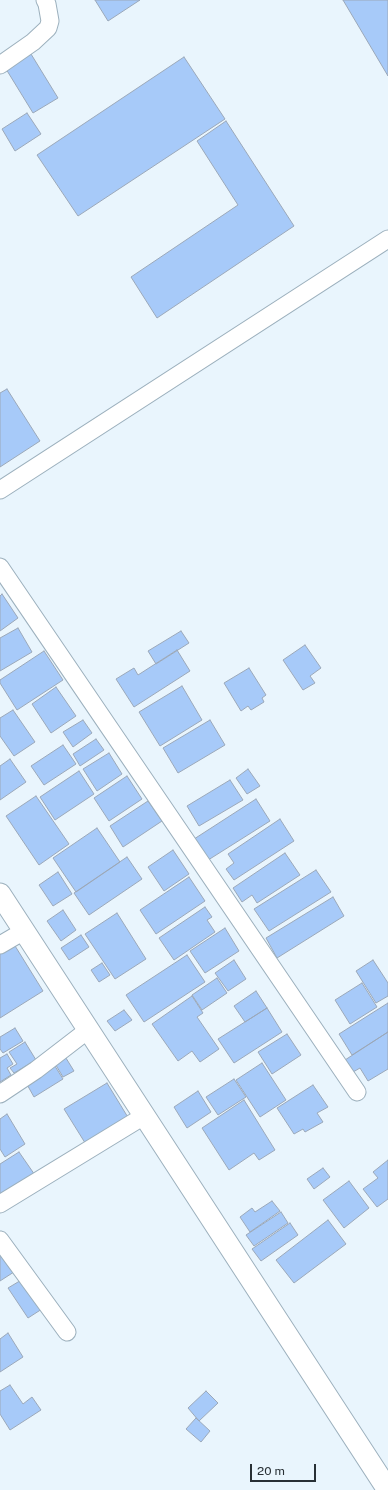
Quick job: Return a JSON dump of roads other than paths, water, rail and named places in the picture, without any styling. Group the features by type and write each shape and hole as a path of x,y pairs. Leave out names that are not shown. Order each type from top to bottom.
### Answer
{"street":[{"path":"0,65 33,42 48,28 50,21 47,4 44,0"},
{"path":"0,490 388,239"},
{"path":"0,567 357,1092"},
{"path":"0,894 388,1490"},
{"path":"0,945 24,931"},
{"path":"0,1094 36,1070 88,1030"},
{"path":"0,1204 144,1116"},
{"path":"0,1240 67,1332"}]}
